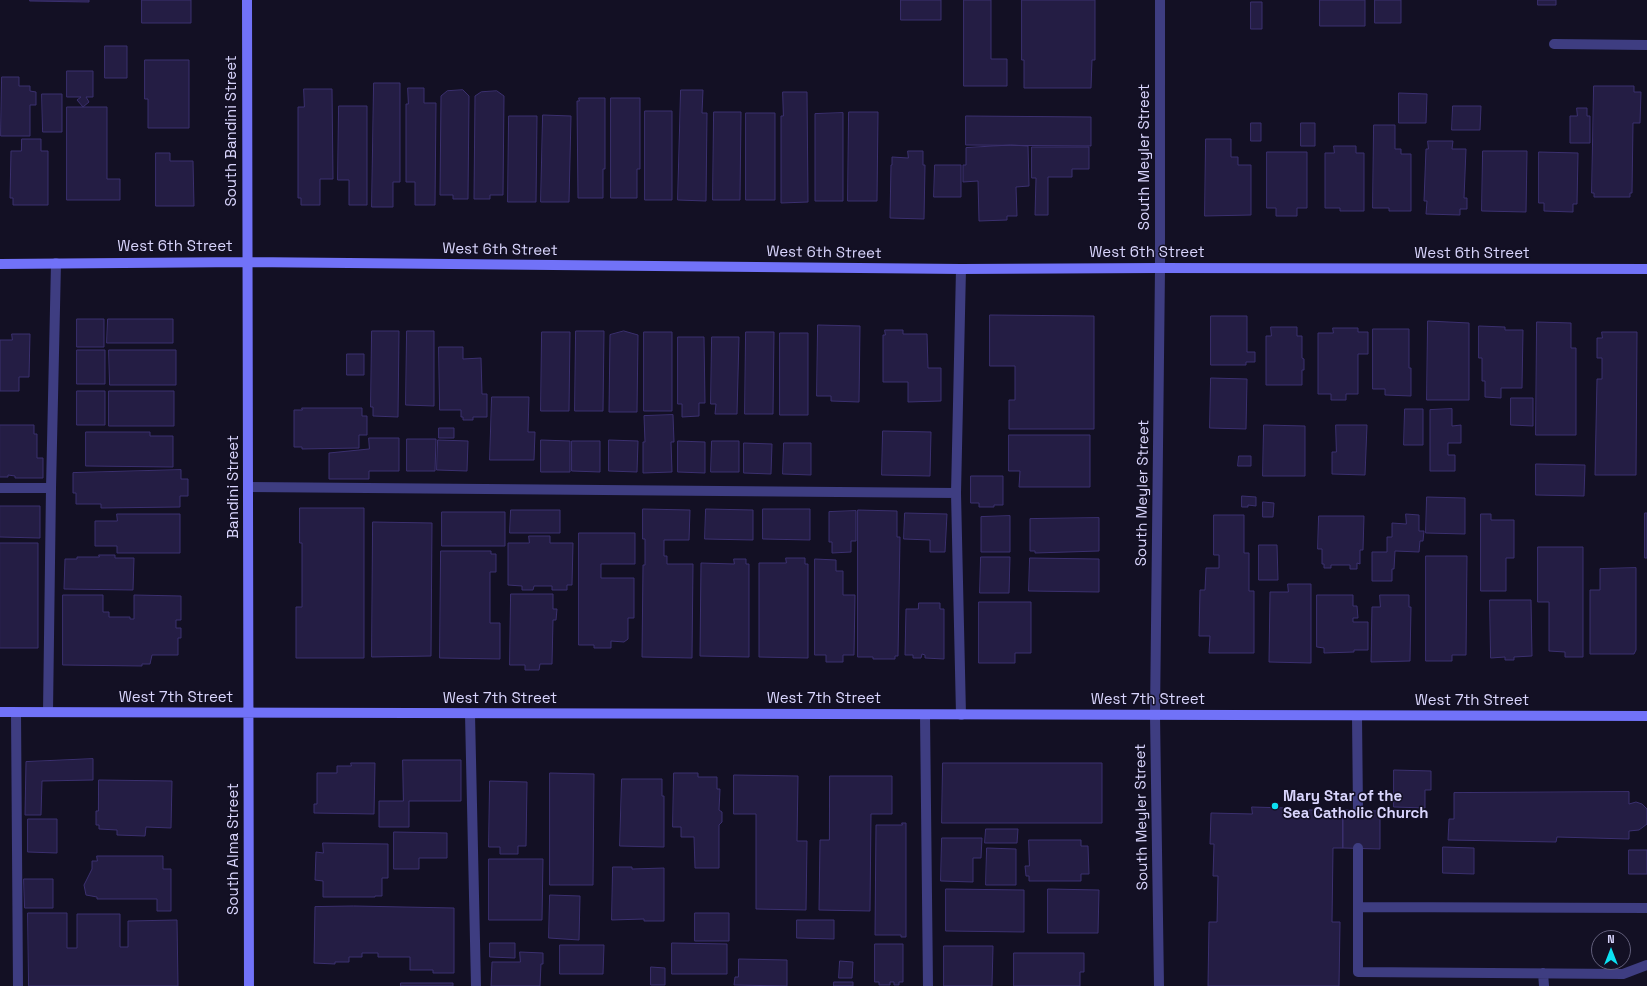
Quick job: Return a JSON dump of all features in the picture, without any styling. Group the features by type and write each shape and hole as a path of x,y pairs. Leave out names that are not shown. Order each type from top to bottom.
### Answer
{"street":[{"name":"South Bandini Street","path":"247,0 247,262"},
{"name":"South Meyler Street","path":"1159,986 1155,715 1160,268 1160,0"},
{"path":"1554,44 1647,45"},
{"name":"West 6th Street","path":"0,264 247,262 961,269 1647,269"},
{"name":"Bandini Street","path":"247,262 249,487 248,713"},
{"path":"48,712 56,263"},
{"path":"961,269 956,493 961,715"},
{"path":"249,487 956,493"},
{"path":"0,488 51,488"},
{"name":"West 7th Street","path":"0,712 1647,716"},
{"path":"16,712 18,986"},
{"name":"South Alma Street","path":"248,713 249,986"},
{"path":"470,714 476,986"},
{"path":"925,715 928,986"},
{"path":"1357,716 1358,811"},
{"path":"1358,848 1358,972 1623,974 1647,965"},
{"path":"1358,907 1647,908"},
{"path":"1543,973 1544,986"}],"building":[{"path":"89,0 89,2 30,1"},
{"path":"142,0 191,0 191,23 142,23"},
{"path":"901,0 941,0 941,20 901,20"},
{"path":"964,0 991,0 991,59 1007,59 1007,86 964,86"},
{"path":"1022,0 1095,0 1095,60 1092,60 1091,88 1024,88 1024,60 1022,60"},
{"path":"1320,0 1365,0 1365,26 1320,26"},
{"path":"1375,0 1401,0 1401,23 1375,23"},
{"path":"1538,0 1556,0 1556,5 1538,5"},
{"path":"1251,2 1262,2 1262,29 1251,29"},
{"path":"105,46 127,46 127,78 105,78"},
{"path":"145,60 189,60 189,128 148,128 148,99 145,99"},
{"path":"67,71 93,71 93,97 86,97 89,102 83,107 77,100 81,97 67,97"},
{"path":"2,77 19,77 19,86 30,86 30,91 36,92 36,105 30,105 30,136 1,136"},
{"path":"374,83 400,83 400,182 393,182 393,207 372,207"},
{"path":"1594,86 1634,86 1634,92 1641,92 1640,123 1633,123 1632,193 1630,193 1630,197 1594,197 1594,193 1592,193"},
{"path":"408,88 424,88 424,103 436,103 435,205 415,205 415,182 406,182 406,104 408,104"},
{"path":"304,89 332,89 333,179 320,179 320,205 301,205 301,198 298,198 298,107 304,107"},
{"path":"463,90 469,96 468,199 453,199 453,195 440,195 441,96 447,91"},
{"path":"681,90 703,90 702,113 707,113 706,201 678,200"},
{"path":"497,91 504,96 503,195 490,195 490,199 474,199 475,96 481,92"},
{"path":"783,92 807,92 808,202 781,203 781,116 783,116"},
{"path":"1399,93 1427,94 1426,123 1399,123"},
{"path":"42,94 62,94 62,132 43,132"},
{"path":"579,98 605,98 605,169 603,169 603,198 578,198 577,101 579,101"},
{"path":"611,98 640,98 640,169 637,169 637,198 611,198"},
{"path":"339,106 367,106 367,205 349,205 349,180 338,180"},
{"path":"1453,106 1481,106 1480,130 1452,130"},
{"path":"67,107 107,107 107,179 120,179 120,200 67,200"},
{"path":"1577,108 1587,108 1587,116 1590,116 1590,143 1570,143 1570,116 1577,116"},
{"path":"645,111 672,111 672,200 645,200"},
{"path":"714,112 741,112 740,200 713,200"},
{"path":"849,112 878,112 877,201 848,201"},
{"path":"746,113 775,113 775,200 746,200"},
{"path":"843,113 843,201 815,201 815,114"},
{"path":"543,115 571,116 569,202 541,202"},
{"path":"509,116 537,116 536,202 508,202"},
{"path":"966,116 1091,117 1091,146 966,145"},
{"path":"1251,123 1261,123 1261,141 1251,141"},
{"path":"1301,123 1315,123 1315,146 1301,146"},
{"path":"1374,125 1395,125 1395,149 1401,149 1401,154 1411,154 1411,211 1389,211 1389,208 1373,208"},
{"path":"22,139 41,139 41,151 48,151 48,205 13,205 13,198 10,198 11,151 21,151"},
{"path":"1206,139 1231,139 1231,157 1238,157 1238,165 1251,165 1251,215 1205,216"},
{"path":"1428,141 1453,141 1452,149 1466,149 1464,198 1467,198 1467,209 1460,209 1460,215 1426,214 1427,201 1424,201 1426,149 1428,149"},
{"path":"1011,145 1028,146 1029,186 1016,187 1017,216 1007,216 1007,220 979,221 978,181 963,182 963,165 966,165 966,148"},
{"path":"1334,146 1356,146 1356,153 1364,153 1364,211 1340,211 1340,208 1325,208 1325,153 1334,153"},
{"path":"1032,147 1089,147 1089,169 1072,169 1072,177 1048,177 1048,215 1035,215 1036,178 1032,178"},
{"path":"908,151 923,151 923,165 925,165 924,219 890,218 892,157 908,158"},
{"path":"1483,151 1527,151 1526,212 1482,211"},
{"path":"1267,152 1307,152 1307,208 1297,208 1297,216 1276,216 1276,208 1267,208"},
{"path":"1539,152 1578,153 1577,204 1573,204 1573,212 1544,211 1544,203 1539,203"},
{"path":"156,153 170,153 170,161 193,161 194,206 156,206"},
{"path":"935,165 961,165 961,197 934,197"},
{"path":"990,315 1094,316 1094,429 1009,429 1009,400 1015,400 1015,366 990,366"},
{"path":"1211,316 1247,316 1247,352 1255,352 1255,362 1246,362 1246,365 1211,365"},
{"path":"77,319 104,319 104,347 77,347"},
{"path":"108,319 173,319 173,343 107,343"},
{"path":"1428,321 1469,323 1469,400 1427,400"},
{"path":"1537,322 1571,323 1571,348 1576,348 1576,435 1536,435"},
{"path":"818,325 860,326 859,402 831,401 831,396 817,396"},
{"path":"1479,326 1505,327 1505,330 1523,330 1522,388 1501,388 1501,398 1485,397 1485,381 1482,381 1482,358 1479,358"},
{"path":"1271,327 1297,327 1297,336 1302,336 1302,358 1304,359 1304,370 1302,370 1302,385 1266,385 1266,336 1271,336"},
{"path":"1333,328 1358,328 1358,332 1368,332 1368,354 1358,354 1358,394 1346,394 1346,400 1331,400 1331,394 1318,394 1318,333 1333,333"},
{"path":"1373,329 1409,329 1411,396 1385,395 1385,389 1373,389"},
{"path":"885,330 903,330 903,334 927,334 928,368 941,368 941,401 908,402 908,382 883,382 883,335 885,335"},
{"path":"372,331 399,331 398,417 373,416 373,407 371,407"},
{"path":"407,331 434,331 434,406 406,405"},
{"path":"576,331 604,331 603,411 575,411"},
{"path":"624,331 638,335 637,412 609,412 610,335"},
{"path":"542,332 570,332 569,411 541,411"},
{"path":"644,332 672,332 672,411 644,411"},
{"path":"746,332 774,332 773,414 745,414"},
{"path":"1602,332 1637,332 1636,475 1595,475 1597,379 1602,379 1602,358 1597,358 1597,338 1602,338"},
{"path":"780,333 808,333 808,415 780,415"},
{"path":"12,334 30,334 29,377 19,377 19,391 0,391 0,340 12,340"},
{"path":"678,337 704,337 705,403 699,403 699,416 682,417 682,404 678,404"},
{"path":"712,337 739,337 737,414 715,414 716,404 711,404"},
{"path":"439,347 463,347 463,359 481,358 482,394 487,394 487,417 473,417 473,420 463,420 463,417 461,417 461,410 440,410"},
{"path":"77,350 105,350 105,384 77,384"},
{"path":"109,350 176,350 176,385 110,385"},
{"path":"347,354 364,354 364,375 347,375"},
{"path":"1211,378 1247,379 1246,429 1210,428"},
{"path":"77,391 105,391 105,425 77,425"},
{"path":"109,391 174,391 174,426 109,426"},
{"path":"492,397 529,397 528,432 535,432 534,460 490,460"},
{"path":"1511,398 1533,398 1533,426 1511,425"},
{"path":"302,408 362,408 362,416 367,416 367,435 359,435 359,448 302,449 302,447 294,447 294,410 302,410"},
{"path":"1405,409 1423,409 1423,445 1404,445"},
{"path":"1452,409 1452,426 1461,425 1461,443 1448,443 1448,455 1455,455 1455,471 1430,471 1430,410"},
{"path":"673,415 674,442 671,442 672,472 643,473 643,442 645,442 644,416"},
{"path":"0,425 34,425 34,434 37,434 37,458 43,458 43,478 15,478 15,476 8,475 8,477 0,477"},
{"path":"1264,425 1305,426 1305,476 1263,476"},
{"path":"1336,425 1367,425 1365,475 1332,474 1332,452 1336,452"},
{"path":"439,428 454,428 454,438 439,438"},
{"path":"883,431 931,432 930,476 882,475"},
{"path":"86,432 150,432 150,436 173,436 173,467 86,466"},
{"path":"1009,435 1090,435 1090,487 1019,487 1020,471 1009,471"},
{"path":"369,438 399,438 399,471 369,471 369,479 329,479 329,453 369,449"},
{"path":"407,439 436,439 435,471 407,471"},
{"path":"438,440 468,441 467,471 437,470"},
{"path":"541,440 570,441 570,472 541,472"},
{"path":"609,440 638,441 637,472 609,471"},
{"path":"572,441 600,441 600,472 572,471"},
{"path":"678,441 705,442 705,473 678,472"},
{"path":"712,441 739,441 739,472 711,472"},
{"path":"744,443 772,444 771,474 744,473"},
{"path":"784,443 811,443 811,475 783,474"},
{"path":"1239,456 1251,456 1251,466 1238,466"},
{"path":"1536,464 1585,465 1584,496 1536,495"},
{"path":"181,470 181,479 188,479 188,496 180,496 180,507 101,508 101,504 76,504 76,493 73,493 73,473"},
{"path":"971,476 1003,476 1003,505 994,505 994,507 979,507 979,503 971,503"},
{"path":"1242,496 1256,497 1256,506 1248,505 1248,507 1242,507"},
{"path":"1427,497 1465,498 1465,534 1426,533"},
{"path":"1263,502 1274,503 1273,517 1263,517"},
{"path":"0,506 40,506 40,538 0,537"},
{"path":"300,508 364,508 364,658 296,658 296,607 302,607 302,543 300,543"},
{"path":"643,509 690,510 689,540 664,540 664,556 667,556 667,564 693,564 692,658 642,657 643,565 645,565"},
{"path":"706,509 753,510 753,540 705,539"},
{"path":"763,509 810,509 810,540 763,539"},
{"path":"511,510 560,510 560,533 510,533"},
{"path":"858,510 897,511 897,537 900,537 898,656 895,656 895,659 858,657"},
{"path":"856,511 856,541 851,541 851,552 832,553 832,542 829,542 829,512"},
{"path":"442,512 505,512 505,546 442,546"},
{"path":"905,513 947,514 945,552 930,552 930,540 904,539"},
{"path":"1645,513 1647,513 1647,558 1645,558"},
{"path":"117,514 180,514 180,553 117,553 117,546 95,546 95,521 117,521"},
{"path":"1406,514 1419,515 1419,531 1424,531 1423,541 1420,541 1419,552 1395,551 1392,581 1372,581 1372,552 1387,552 1387,537 1392,537 1392,523 1406,524"},
{"path":"1481,514 1491,514 1491,520 1514,520 1514,558 1506,558 1506,591 1481,591"},
{"path":"1214,515 1244,515 1244,553 1249,553 1249,591 1254,591 1254,653 1209,653 1210,636 1199,636 1200,590 1205,590 1206,568 1219,568 1219,555 1214,555"},
{"path":"1010,516 1010,552 981,552 981,517"},
{"path":"1319,516 1364,516 1363,550 1360,550 1360,564 1357,563 1357,569 1350,569 1350,565 1331,565 1331,568 1324,568 1324,564 1322,564 1322,549 1318,549"},
{"path":"1099,518 1099,551 1035,553 1035,551 1030,551 1030,519"},
{"path":"373,522 432,523 431,656 372,657"},
{"path":"579,533 635,533 635,564 601,564 601,578 634,578 634,618 628,618 628,639 624,642 611,641 611,648 594,648 594,645 579,645"},
{"path":"529,536 550,536 550,543 573,543 572,585 567,585 567,590 552,590 552,586 534,586 533,590 522,590 522,586 508,585 508,543 529,543"},
{"path":"0,543 38,543 38,648 0,648"},
{"path":"1259,545 1277,545 1278,580 1259,580"},
{"path":"1538,547 1583,547 1583,657 1565,657 1565,652 1549,651 1549,602 1538,602"},
{"path":"441,551 491,551 491,554 496,554 496,572 490,572 490,623 500,623 500,659 440,658"},
{"path":"99,555 115,555 115,558 134,558 133,590 64,589 65,559 77,559 77,557 99,557"},
{"path":"1426,556 1467,556 1466,655 1452,655 1452,661 1426,661"},
{"path":"981,557 1010,557 1009,593 980,593"},
{"path":"786,558 805,558 805,564 808,564 808,658 759,657 759,563 786,563"},
{"path":"1030,558 1099,559 1099,592 1029,591"},
{"path":"734,559 746,559 746,564 749,564 749,657 700,656 701,563 734,564"},
{"path":"815,559 836,560 836,571 843,571 843,595 855,595 854,655 843,655 843,662 826,662 826,655 815,655"},
{"path":"1636,568 1636,650 1634,654 1590,654 1590,590 1600,590 1600,569"},
{"path":"1288,584 1311,584 1311,663 1269,662 1270,592 1288,592"},
{"path":"511,594 553,594 553,609 557,609 556,620 553,620 552,664 540,664 539,670 525,670 525,665 510,665"},
{"path":"63,595 103,595 103,612 109,612 109,617 130,617 130,619 134,619 134,595 181,596 181,620 176,620 176,628 181,628 181,638 178,638 178,655 152,655 150,664 142,664 142,666 63,665"},
{"path":"1317,595 1353,595 1353,606 1357,606 1358,618 1353,618 1353,622 1368,622 1368,650 1324,653 1324,648 1317,647"},
{"path":"1380,595 1409,595 1409,607 1411,607 1410,661 1371,662 1372,607 1380,607"},
{"path":"1490,600 1531,600 1532,656 1514,657 1514,660 1505,660 1505,657 1491,658"},
{"path":"979,602 1031,602 1031,653 1015,653 1015,663 979,663"},
{"path":"919,603 940,603 940,609 944,609 944,659 925,658 925,655 922,654 921,658 913,658 913,655 905,655 906,609 918,609"},
{"path":"93,759 93,780 42,781 41,815 25,815 26,762"},
{"path":"403,760 461,760 461,801 409,801 409,827 379,827 379,801 403,801"},
{"path":"351,763 375,763 374,814 314,813 314,804 317,804 317,773 337,773 337,766 351,766"},
{"path":"943,763 1102,763 1102,823 942,823"},
{"path":"1394,770 1431,771 1431,790 1425,790 1425,808 1394,807"},
{"path":"550,773 594,774 593,885 550,885"},
{"path":"674,773 698,773 698,777 717,777 717,789 720,789 719,810 722,812 722,822 719,825 719,868 695,868 694,837 681,837 681,827 673,827"},
{"path":"734,775 798,776 797,841 807,841 806,910 756,909 756,814 734,814"},
{"path":"830,776 892,776 892,814 871,814 870,911 819,910 820,840 829,840"},
{"path":"622,779 662,779 662,796 664,796 664,847 620,846"},
{"path":"99,780 172,781 171,828 146,827 145,836 117,835 117,830 99,829 99,825 96,825 96,811 98,811"},
{"path":"490,781 527,782 526,846 518,846 518,854 500,854 500,847 489,847"},
{"path":"1629,792 1629,804 1636,802 1642,804 1647,809 1647,824 1639,830 1629,831 1629,839 1557,837 1556,842 1448,840 1449,819 1454,819 1454,793"},
{"path":"1252,807 1287,808 1287,813 1308,814 1309,810 1343,810 1343,848 1333,848 1332,922 1340,922 1339,986 1208,986 1209,922 1217,922 1218,876 1213,876 1214,844 1210,844 1211,813 1252,814"},
{"path":"1343,810 1380,811 1380,849 1343,848"},
{"path":"28,819 57,819 57,853 28,852"},
{"path":"902,823 906,823 906,937 901,937 901,935 875,935 876,825 902,825"},
{"path":"986,829 1018,829 1017,843 985,843"},
{"path":"394,832 447,833 447,858 419,858 419,869 394,869"},
{"path":"942,838 982,838 981,858 973,858 973,882 941,881"},
{"path":"1029,840 1081,840 1081,846 1088,846 1089,874 1081,874 1081,881 1029,881 1029,876 1026,876 1025,866 1029,866"},
{"path":"323,843 388,844 388,878 382,878 382,896 323,897 323,881 315,880 316,852 323,853"},
{"path":"1443,847 1474,848 1474,874 1443,873"},
{"path":"987,848 1016,849 1016,885 986,885"},
{"path":"1629,850 1647,850 1647,874 1629,874"},
{"path":"97,856 163,856 163,869 171,869 171,911 157,911 157,899 97,899 97,897 86,895 84,885 92,869 92,861 97,861"},
{"path":"489,859 543,859 542,920 489,920"},
{"path":"613,867 632,867 632,869 664,868 664,921 644,921 644,919 612,920"},
{"path":"24,879 53,879 53,908 25,908"},
{"path":"946,889 1024,890 1024,932 946,931"},
{"path":"1048,889 1099,890 1098,933 1048,933"},
{"path":"550,895 580,896 579,940 549,938"},
{"path":"354,906 454,908 454,973 433,973 433,970 410,970 410,957 378,957 378,953 362,953 362,957 349,957 349,962 335,962 335,964 314,963 315,907"},
{"path":"28,913 67,913 67,948 77,948 77,914 120,914 120,947 128,947 128,921 177,920 178,986 29,986"},
{"path":"695,913 729,913 729,941 695,941"},
{"path":"797,920 834,920 834,939 797,938"},
{"path":"490,943 515,943 515,958 490,957"},
{"path":"672,943 727,944 727,974 672,974"},
{"path":"875,944 903,944 903,982 899,982 899,985 894,985 894,982 890,982 890,985 879,985 879,982 875,982"},
{"path":"560,945 604,945 603,974 560,974"},
{"path":"944,946 993,946 992,986 944,986"},
{"path":"520,952 543,953 540,986 491,986 492,962 520,962"},
{"path":"1014,953 1084,953 1084,972 1080,972 1080,986 1014,986"},
{"path":"739,959 787,960 787,986 734,985 735,977 738,977"},
{"path":"840,961 853,962 852,978 839,978"},
{"path":"651,967 665,968 665,985 651,985"},
{"path":"834,982 853,982 853,986 834,986"},
{"path":"401,983 453,983 453,986 401,986"}],"place":[{"name":"Mary Star of the Sea Catholic Church","path":"1275,806"}]}
